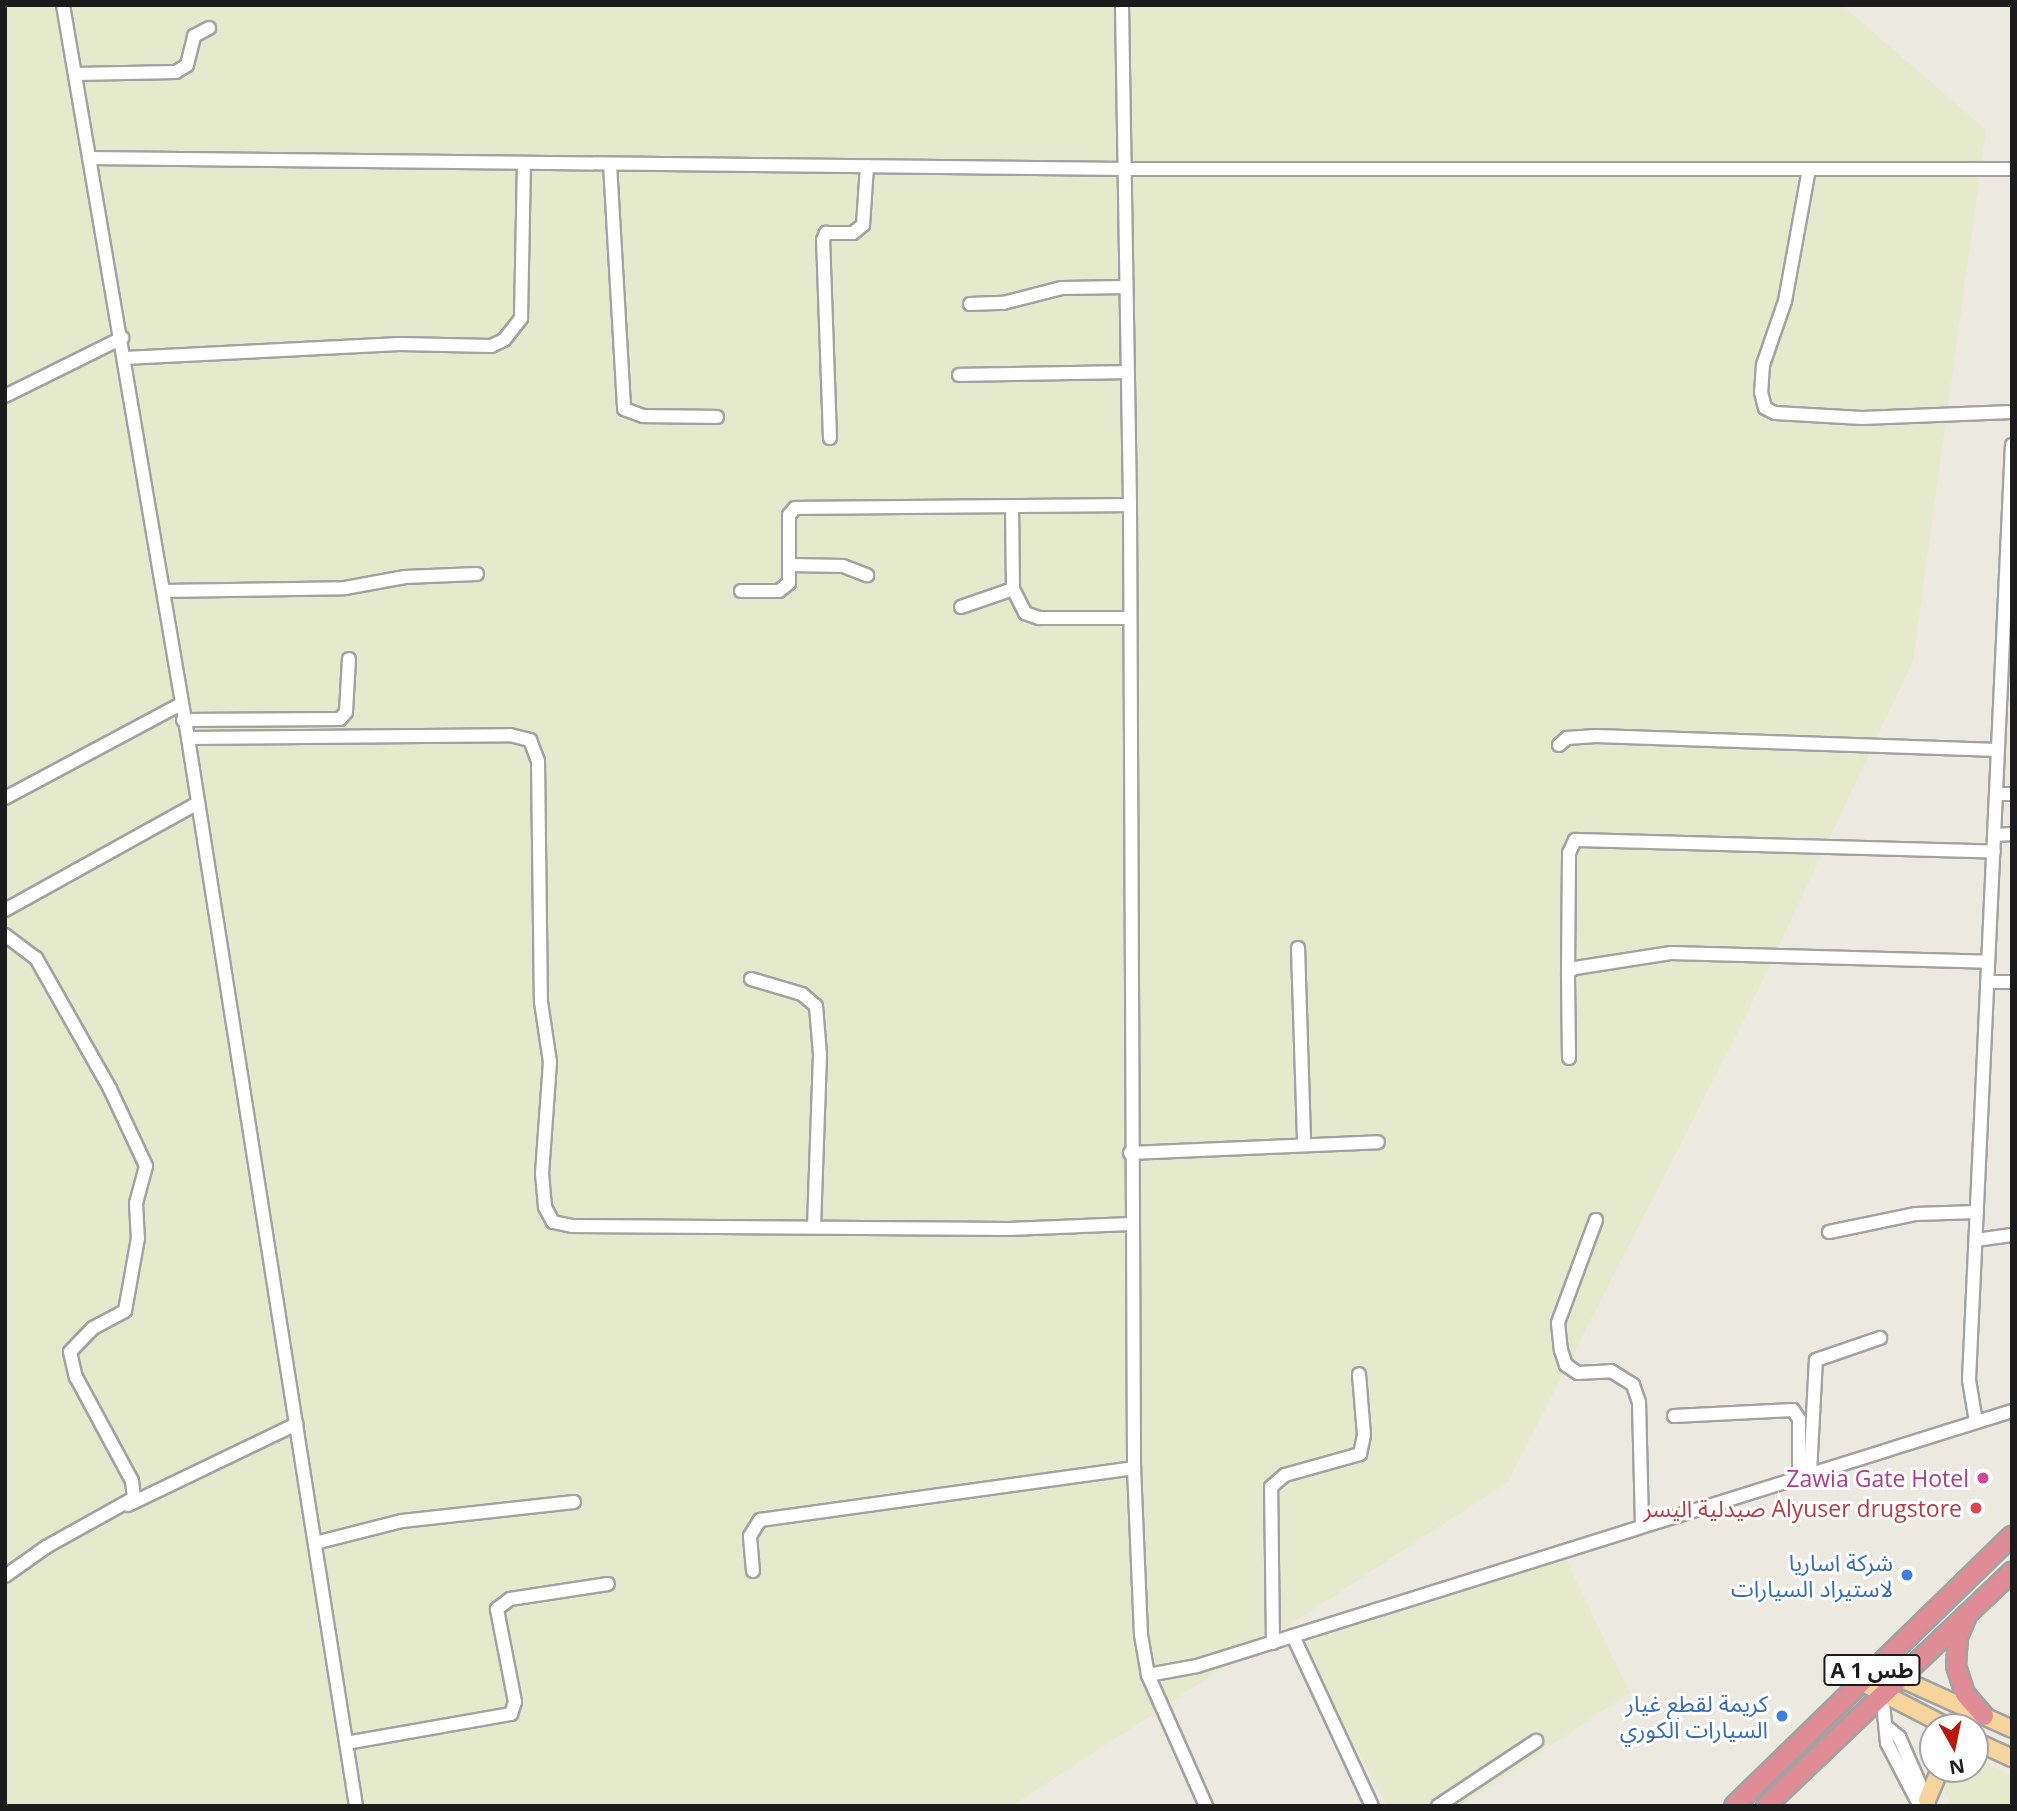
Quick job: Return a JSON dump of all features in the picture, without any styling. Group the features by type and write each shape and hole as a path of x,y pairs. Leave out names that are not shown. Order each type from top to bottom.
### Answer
{"highway":[{"name":"A 1 طس","path":"1734,1806 1859,1681 2012,1536"},
{"name":"A 1 طس","path":"1766,1806 2012,1572"},
{"path":"1970,1611 1958,1637 1956,1666 1965,1694 1981,1713"}],"main road":[{"path":"1875,1667 1977,1713"},
{"path":"1859,1681 1921,1713"},
{"path":"1989,1718 2012,1729"},
{"path":"1989,1748 2012,1758"},
{"path":"1925,1804 1934,1783"}],"street":[{"path":"63,5 122,338 188,738 240,1091 356,1806"},
{"path":"1122,5 1130,505 1130,1224 1134,1468 1141,1646 1149,1675 1206,1806"},
{"path":"75,74 176,72 187,65 194,36 209,28"},
{"path":"89,158 1125,169 2012,169"},
{"path":"125,358 400,344 491,346 504,340 521,318 524,163"},
{"path":"610,164 624,409 643,416 717,417"},
{"path":"830,438 822,240 826,233 853,233 863,225 867,166"},
{"path":"1809,169 1786,301 1763,365 1760,392 1765,408 1775,413 1862,418 2012,412"},
{"path":"970,304 1003,303 1062,288 1126,287"},
{"path":"5,396 122,338"},
{"path":"959,375 1126,372"},
{"path":"1976,1423 1969,1380 2012,445"},
{"path":"741,591 785,588 790,565 789,515 795,508 1130,505"},
{"path":"1012,506 1013,589 1031,616 1130,618"},
{"path":"790,565 843,566 867,575"},
{"path":"163,592 345,588 405,577 477,574"},
{"path":"961,607 1013,589"},
{"path":"183,720 340,719 346,712 349,659"},
{"path":"5,799 181,704"},
{"path":"188,738 510,735 530,740 538,761 541,1002 550,1062 542,1172 549,1219 572,1226 1130,1224"},
{"path":"1559,746 1567,738 1596,736 1998,750"},
{"path":"1996,794 2012,794"},
{"path":"5,910 198,803"},
{"path":"1995,835 2012,834"},
{"path":"1569,1058 1569,853 1575,841 1994,852"},
{"path":"5,935 36,958 110,1089 146,1166 136,1202 138,1238 125,1311 93,1328 70,1352 76,1377 136,1490 121,1508"},
{"path":"1297,948 1304,1142"},
{"path":"1568,972 1612,960 1671,953 1988,962"},
{"path":"751,979 802,994 816,1006 820,1055 814,1227"},
{"path":"1987,982 2012,982"},
{"path":"1130,1153 1304,1142 1378,1142"},
{"path":"1829,1231 1916,1214 1977,1212"},
{"path":"1595,1220 1584,1258 1566,1294 1558,1323 1561,1350 1566,1365 1578,1373 1611,1371 1633,1385 1639,1402 1642,1525"},
{"path":"1976,1240 2012,1235"},
{"path":"1805,1475 1816,1360 1880,1338"},
{"path":"1273,1643 1271,1487 1285,1475 1360,1454 1364,1435 1359,1374"},
{"path":"1674,1416 1793,1410 1799,1419 1805,1475"},
{"path":"1149,1675 1273,1643 2012,1411"},
{"path":"5,1576 46,1546 296,1424"},
{"path":"753,1571 750,1536 761,1520 1134,1468"},
{"path":"315,1543 402,1521 574,1502"},
{"path":"346,1743 511,1714 515,1702 497,1609 510,1599 608,1584"},
{"path":"1293,1636 1372,1806"},
{"path":"1882,1693 1887,1727 1899,1737 1925,1804"},
{"path":"1438,1806 1536,1741"}],"green space":[{"path":"5,5 1842,5 1986,130 1913,661 1744,1020 1508,1482 1012,1806 5,1806"},
{"path":"1563,1553 1630,1693 1460,1806 1387,1806 1296,1637"},
{"path":"1989,1764 2012,1776 2012,1806 1951,1806 1944,1788 1945,1783 1989,1783"}],"place":[{"name":"Zawia Gate Hotel","path":"1983,1478"},
{"name":"صيدلية اليسر Alyuser drugstore","path":"1976,1508"},
{"name":"شركة اساريا لاستيراد السيارات","path":"1907,1575"},
{"name":"كريمة لقطع غيار السيارات الكوري","path":"1782,1716"}]}
